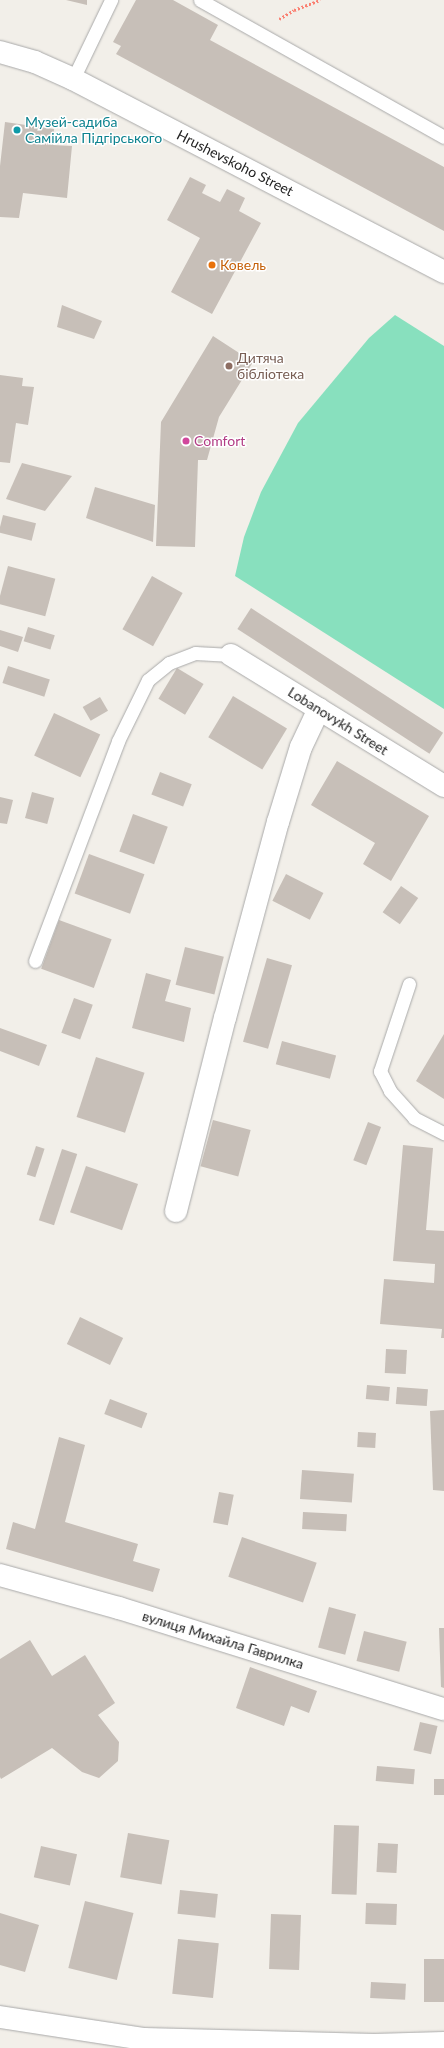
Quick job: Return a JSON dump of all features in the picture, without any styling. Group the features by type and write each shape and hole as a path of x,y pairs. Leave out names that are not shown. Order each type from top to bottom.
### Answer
{"street":[{"name":"Hrushevskoho Street","path":"0,52 35,62 73,79 444,272"},
{"name":"Lobanovykh Street","path":"231,656 444,786"},
{"path":"176,1211 224,1018 278,822 301,747 320,709"},
{"name":"вулиця Михайла Гаврилка","path":"0,1575 119,1608 444,1709"},
{"path":"0,2017 144,2039 374,2047 444,2043"}],"lane":[{"path":"73,79 111,0"},
{"path":"200,0 444,137"},
{"path":"35,961 118,741 148,680 169,663 195,653 231,656"},
{"path":"409,984 380,1071 390,1091 414,1118 444,1133"}],"path":[{"path":"258,33 294,10 320,0"}],"green space":[{"path":"395,315 444,346 444,709 235,576 244,537 261,492 298,423 369,338"}],"building":[{"path":"66,0 87,0 87,5"},
{"path":"136,0 173,0 218,25 210,40 444,167 444,231 116,54 121,46 113,42"},
{"path":"5,122 54,129 53,145 72,146 67,198 23,193 19,218 0,217 0,166"},
{"name":"Ковель","path":"190,177 206,185 202,193 220,202 227,189 245,198 239,211 261,223 212,314 171,292 200,238 167,220"},
{"path":"62,305 102,321 94,339 57,327"},
{"name":"Comfort","path":"213,336 253,362 219,417 207,460 198,460 195,547 156,546 161,422"},
{"path":"0,375 23,378 22,386 34,387 28,425 16,423 10,463 0,462"},
{"path":"22,463 72,476 45,511 6,499"},
{"path":"95,487 155,505 153,542 86,518"},
{"path":"3,515 36,523 32,541 0,533"},
{"path":"8,566 55,579 45,616 0,604 0,596"},
{"path":"152,576 183,593 153,646 122,629"},
{"path":"251,608 443,733 429,754 237,629"},
{"path":"28,627 55,635 50,650 24,641"},
{"path":"0,630 23,637 18,652 0,646"},
{"path":"8,666 50,680 44,697 2,683"},
{"path":"177,668 204,684 185,715 158,699"},
{"path":"233,696 287,728 262,770 208,737"},
{"path":"100,697 108,711 91,721 83,707"},
{"path":"54,713 100,735 80,777 34,756"},
{"path":"337,761 429,816 391,881 363,864 375,843 311,805"},
{"path":"160,772 192,784 183,807 151,794"},
{"path":"32,792 54,798 47,824 25,818"},
{"path":"0,797 13,800 7,824 0,823"},
{"path":"133,814 168,827 154,864 119,852"},
{"path":"89,854 144,874 130,914 75,893"},
{"path":"286,874 323,893 310,920 272,901"},
{"path":"401,886 418,898 400,924 383,912"},
{"path":"59,920 112,939 94,988 41,969"},
{"path":"185,947 224,957 214,995 176,985"},
{"path":"267,958 292,965 268,1049 243,1042"},
{"path":"146,973 171,980 165,1001 191,1008 184,1042 132,1028"},
{"path":"74,998 93,1005 80,1040 61,1033"},
{"path":"0,1028 47,1045 39,1066 0,1051"},
{"path":"444,1034 444,1099 416,1081"},
{"path":"282,1041 336,1055 330,1079 276,1064"},
{"path":"96,1057 145,1073 125,1133 77,1117"},
{"path":"213,1120 251,1130 238,1176 201,1166"},
{"path":"368,1122 381,1127 366,1165 353,1160"},
{"path":"403,1145 433,1148 426,1230 444,1231 444,1338 441,1338 442,1329 380,1324 384,1279 434,1283 435,1264 393,1261"},
{"path":"36,1146 45,1149 35,1177 27,1175"},
{"path":"62,1149 77,1154 54,1225 39,1220"},
{"path":"86,1166 138,1184 122,1230 70,1212"},
{"path":"80,1317 123,1338 110,1365 67,1344"},
{"path":"386,1349 407,1350 406,1374 385,1373"},
{"path":"367,1385 390,1387 389,1401 366,1399"},
{"path":"397,1387 428,1389 427,1406 396,1404"},
{"path":"110,1399 147,1413 142,1428 104,1414"},
{"path":"444,1410 444,1491 433,1490 430,1411"},
{"path":"358,1432 376,1433 375,1448 357,1447"},
{"path":"59,1437 85,1445 65,1522 138,1544 133,1561 160,1569 153,1592 6,1549 13,1522 35,1529"},
{"path":"302,1470 354,1474 352,1503 300,1499"},
{"path":"219,1492 234,1495 228,1525 213,1522"},
{"path":"303,1512 347,1514 346,1531 302,1529"},
{"path":"242,1537 317,1563 303,1602 228,1577"},
{"path":"329,1607 356,1614 345,1655 318,1648"},
{"path":"439,1628 444,1628 444,1688 441,1687"},
{"path":"364,1631 407,1642 399,1672 357,1661"},
{"path":"30,1640 52,1676 85,1655 115,1703 98,1715 119,1742 118,1761 99,1778 82,1772 52,1748 1,1779 0,1777 0,1659"},
{"path":"250,1667 317,1691 309,1713 291,1706 284,1726 236,1708"},
{"path":"420,1722 438,1726 431,1754 413,1750"},
{"path":"377,1766 415,1769 414,1784 376,1781"},
{"path":"434,1779 444,1779 444,1795 434,1795"},
{"path":"334,1825 359,1826 357,1895 332,1894"},
{"path":"128,1833 169,1840 162,1885 120,1877"},
{"path":"378,1843 398,1844 396,1873 376,1872"},
{"path":"41,1846 77,1854 70,1886 34,1877"},
{"path":"180,1890 218,1894 215,1918 177,1914"},
{"path":"85,1901 134,1913 117,1980 68,1968"},
{"path":"366,1903 397,1904 396,1925 365,1924"},
{"path":"0,1913 39,1925 25,1972 0,1965"},
{"path":"271,1914 301,1915 299,1970 269,1969"},
{"path":"178,1939 219,1943 213,1998 172,1994"},
{"path":"424,1959 444,1959 444,2002 424,2002"},
{"path":"371,1982 406,1984 405,2000 370,1998"}],"place":[{"name":"Музей-садиба Самійла Підгірського","path":"17,130"},
{"name":"Ковель","path":"212,265"},
{"name":"Дитяча бібліотека","path":"229,366"},
{"name":"Comfort","path":"186,441"}]}
